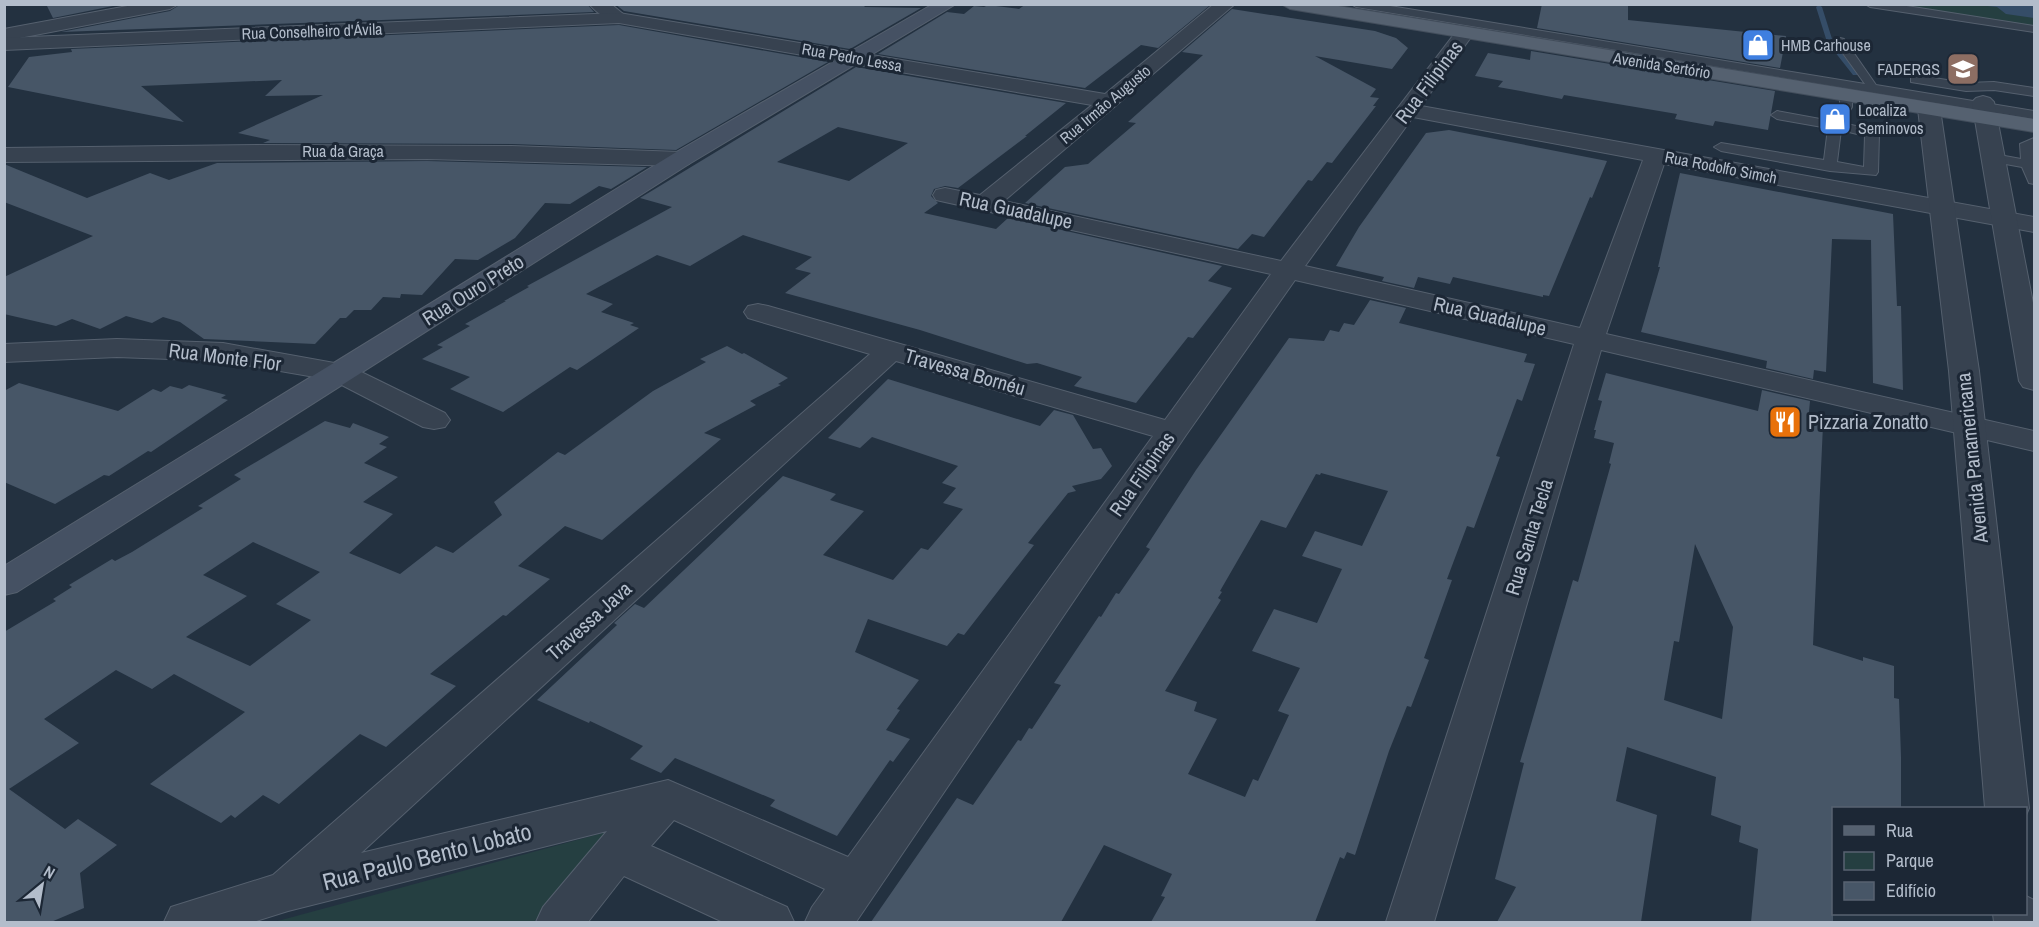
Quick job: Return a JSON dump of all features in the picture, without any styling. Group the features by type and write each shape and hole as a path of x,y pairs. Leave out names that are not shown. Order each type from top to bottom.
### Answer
{"main road":[{"name":"Rua Ouro Preto","path":"4,583 681,159 947,4"},
{"name":"Avenida Sertório","path":"1290,4 1929,109 2034,112"},
{"name":"Avenida Sertório","path":"1384,4 1871,84 1985,110 2034,126"}],"street":[{"path":"4,35 170,4"},
{"name":"Rua Pedro Lessa","path":"598,4 619,18 1108,101"},
{"path":"619,18 650,4"},
{"name":"Rua Irmão Augusto","path":"985,204 1226,4"},
{"path":"4,21 34,11"},
{"name":"Rua Conselheiro d'Ávila","path":"4,44 619,18"},
{"name":"Rua Filipinas","path":"829,922 1172,432 1288,270 1465,33"},
{"name":"Avenida Panamericana","path":"1929,109 1945,208 2007,807"},
{"name":"Rua Rodolfo Simch","path":"1408,110 2034,224"},
{"path":"1985,110 2034,381"},
{"name":"Rua da Graça","path":"4,155 441,151 540,152 681,159"},
{"name":"Rua Santa Tecla","path":"1410,922 1590,339 1656,155"},
{"name":"Rua Guadalupe","path":"945,195 1288,270 2034,441"},
{"name":"Travessa Bornéu","path":"758,312 1172,432"},
{"name":"Rua Monte Flor","path":"4,353 117,348 223,352 340,373 434,420"},
{"name":"Travessa Java","path":"288,891 890,351"},
{"path":"560,922 617,851 668,798 857,882"},
{"name":"Rua Paulo Bento Lobato","path":"188,922 288,891 668,798"},
{"path":"617,851 770,922"}],"lane":[{"path":"1313,4 1985,110"},
{"path":"1356,4 1985,110 2034,121"},
{"path":"1870,4 2034,29"},
{"path":"1840,41 1871,84"},
{"path":"1915,79 1966,87 1994,86 2034,92"},
{"path":"1830,167 1835,125 1846,107 1846,96"},
{"path":"1721,147 1861,172 1873,171 1872,134 1776,115"},
{"path":"2034,142 2027,144 2028,164 2034,180"},
{"path":"1994,158 2028,164"}],"green space":[{"path":"1893,5 2034,5 2034,26"},
{"path":"614,830 534,922 274,922"}],"water":[{"path":"1978,5 2034,5 2034,18 2006,14 1997,7"}],"building":[{"path":"46,4 123,4 53,18"},
{"path":"181,4 587,4 594,12 61,32 170,11"},
{"path":"615,4 867,4 864,7 921,8 850,49 624,11"},
{"path":"1026,4 1202,4 1209,6 1158,48 1141,45 1085,88 878,54 947,12 964,14 974,6 988,5 1019,9"},
{"path":"1542,4 1628,4 1628,20 1786,36 1780,68 1537,28"},
{"path":"1232,9 1375,31 1396,38 1408,48 1392,69 1315,56 1376,89 1370,97 1379,98 1373,106 1376,106 1332,163 1327,162 1312,181 1308,180 1264,237 1252,234 1238,249 1025,203 1065,167 1088,164 1136,123 1128,122 1203,55 1182,52"},
{"path":"619,25 828,62 676,150 512,144 263,143 270,140 238,133 323,95 265,96 282,80 141,86 184,122 8,87 29,57 72,52 71,49"},
{"path":"1531,51 1775,91 1768,130 1715,121 1713,126 1675,119 1677,114 1564,95 1562,99 1498,87 1503,81 1475,76 1488,53 1530,60"},
{"path":"856,67 1066,103 1025,136 1027,136 958,188 945,186 934,189 931,196 938,203 924,213 996,229 1008,218 1222,266 1208,281 1232,288 1193,338 1188,337 1136,403 1074,386 1082,377 1037,363 1027,364 920,330 785,293 811,273 795,269 812,257 743,235 690,266 657,255 586,294 613,304 601,312 634,323 630,325 639,328 577,370 570,367 503,412 450,389 470,377 422,359 443,347 437,345 470,326 465,324 529,287 527,286 672,207 640,198","holes":["838,127 908,143 849,181 777,162"]},
{"path":"1449,130 1607,161 1549,296 1543,295 1543,297 1453,277 1450,284 1418,277 1414,288 1382,281 1384,277 1336,266 1359,227 1426,133"},
{"path":"427,161 647,167 611,189 599,186 570,204 545,203 515,238 478,260 455,259 422,295 401,294 400,298 383,297 371,310 354,310 346,318 340,318 315,344 204,339 180,322 163,317 152,323 126,316 100,329 72,319 56,326 4,314 4,277 93,236 4,202 4,164 87,198 150,173 169,180 217,163"},
{"path":"1680,173 1893,214 1897,306 1901,306 1903,390 1873,383 1871,240 1832,239 1826,372 1814,370 1813,379 1766,368 1767,361 1641,332 1660,267 1658,267"},
{"path":"1370,300 1406,308 1399,323 1527,354 1524,362 1535,364 1522,401 1517,399 1496,456 1500,457 1474,528 1467,526 1447,579 1452,580 1424,658 1429,660 1411,707 1407,706 1389,751 1355,855 1347,852 1344,859 1340,857 1315,922 1151,922 1165,897 1161,896 1172,874 1104,845 1061,922 871,922 957,798 973,805 1018,740 1021,741 1029,728 1032,729 1061,685 1054,683 1099,616 1101,617 1116,593 1119,594 1150,549 1146,547 1196,470 1289,338 1324,341 1330,330 1339,332 1344,323 1354,325","holes":["1321,473 1388,491 1362,546 1315,531 1302,556 1342,569 1317,623 1274,609 1252,651 1300,668 1278,711 1289,715 1258,781 1253,779 1245,797 1188,774 1217,719 1194,711 1197,702 1165,691 1221,600 1218,598 1222,592 1220,591 1261,520 1286,528 1316,474"]},
{"path":"727,346 788,378 778,384 781,385 750,401 756,405 704,433 721,439 602,540 565,526 518,566 550,579 430,674 456,686 386,747 360,734 279,804 263,795 235,818 231,815 221,823 150,784 245,712 174,674 152,689 116,670 44,719 79,743 9,789 65,829 78,819 117,845 80,873 84,908 51,922 4,922 4,632 56,601 53,599 72,587 69,585 112,559 115,561 132,552 203,508 198,506 241,479 234,475 325,421 350,428 353,423 389,437 379,444 387,447 364,463 398,477 363,502 393,514 349,553 400,574 436,546 453,553 502,515 494,502 558,452 565,455 653,391 706,362 700,359","holes":["253,542 320,572 276,604 311,620 250,666 186,637 247,596 203,575"]},
{"path":"1606,373 1758,411 1762,390 1810,401 1808,422 1823,425 1813,645 1863,661 1863,657 1894,666 1894,698 1899,699 1901,757 1901,807 1832,807 1833,922 1751,922 1758,849 1739,842 1741,826 1711,815 1716,777 1627,747 1616,801 1657,815 1641,922 1497,922 1516,887 1495,879 1524,763 1520,762 1573,580 1578,582 1611,464 1609,463 1614,443 1594,438 1602,401 1598,400","holes":["1695,544 1733,627 1722,719 1664,700 1674,641 1679,642"]},
{"path":"888,379 1040,426 1054,410 1073,415 1093,449 1101,448 1112,466 1101,479 1072,486 1076,491 1068,493 1028,543 1034,545 964,635 958,633 947,646 868,619 855,652 919,680 897,709 900,710 886,730 910,739 893,762 890,760 837,836 770,806 775,800 675,758 661,773 630,759 643,746 590,721 589,723 537,700 617,625 614,623 635,604 644,608 783,476 836,494 830,500 864,511 823,555 893,580 921,548 928,550 963,509 943,503 956,488 942,483 958,466 872,437 860,448 828,438"},
{"path":"19,383 118,411 153,389 161,392 170,386 182,389 189,385 226,395 221,398 228,400 151,452 148,451 109,476 104,475 55,504 4,482 4,391"}],"waterway":[{"path":"1819,7 1830,42 1855,74"}],"place":[{"name":"HMB Carhouse","path":"1758,45"},
{"name":"FADERGS","path":"1963,69"},
{"name":"Localiza Seminovos","path":"1835,119"},
{"name":"Pizzaria Zonatto","path":"1785,422"}]}
